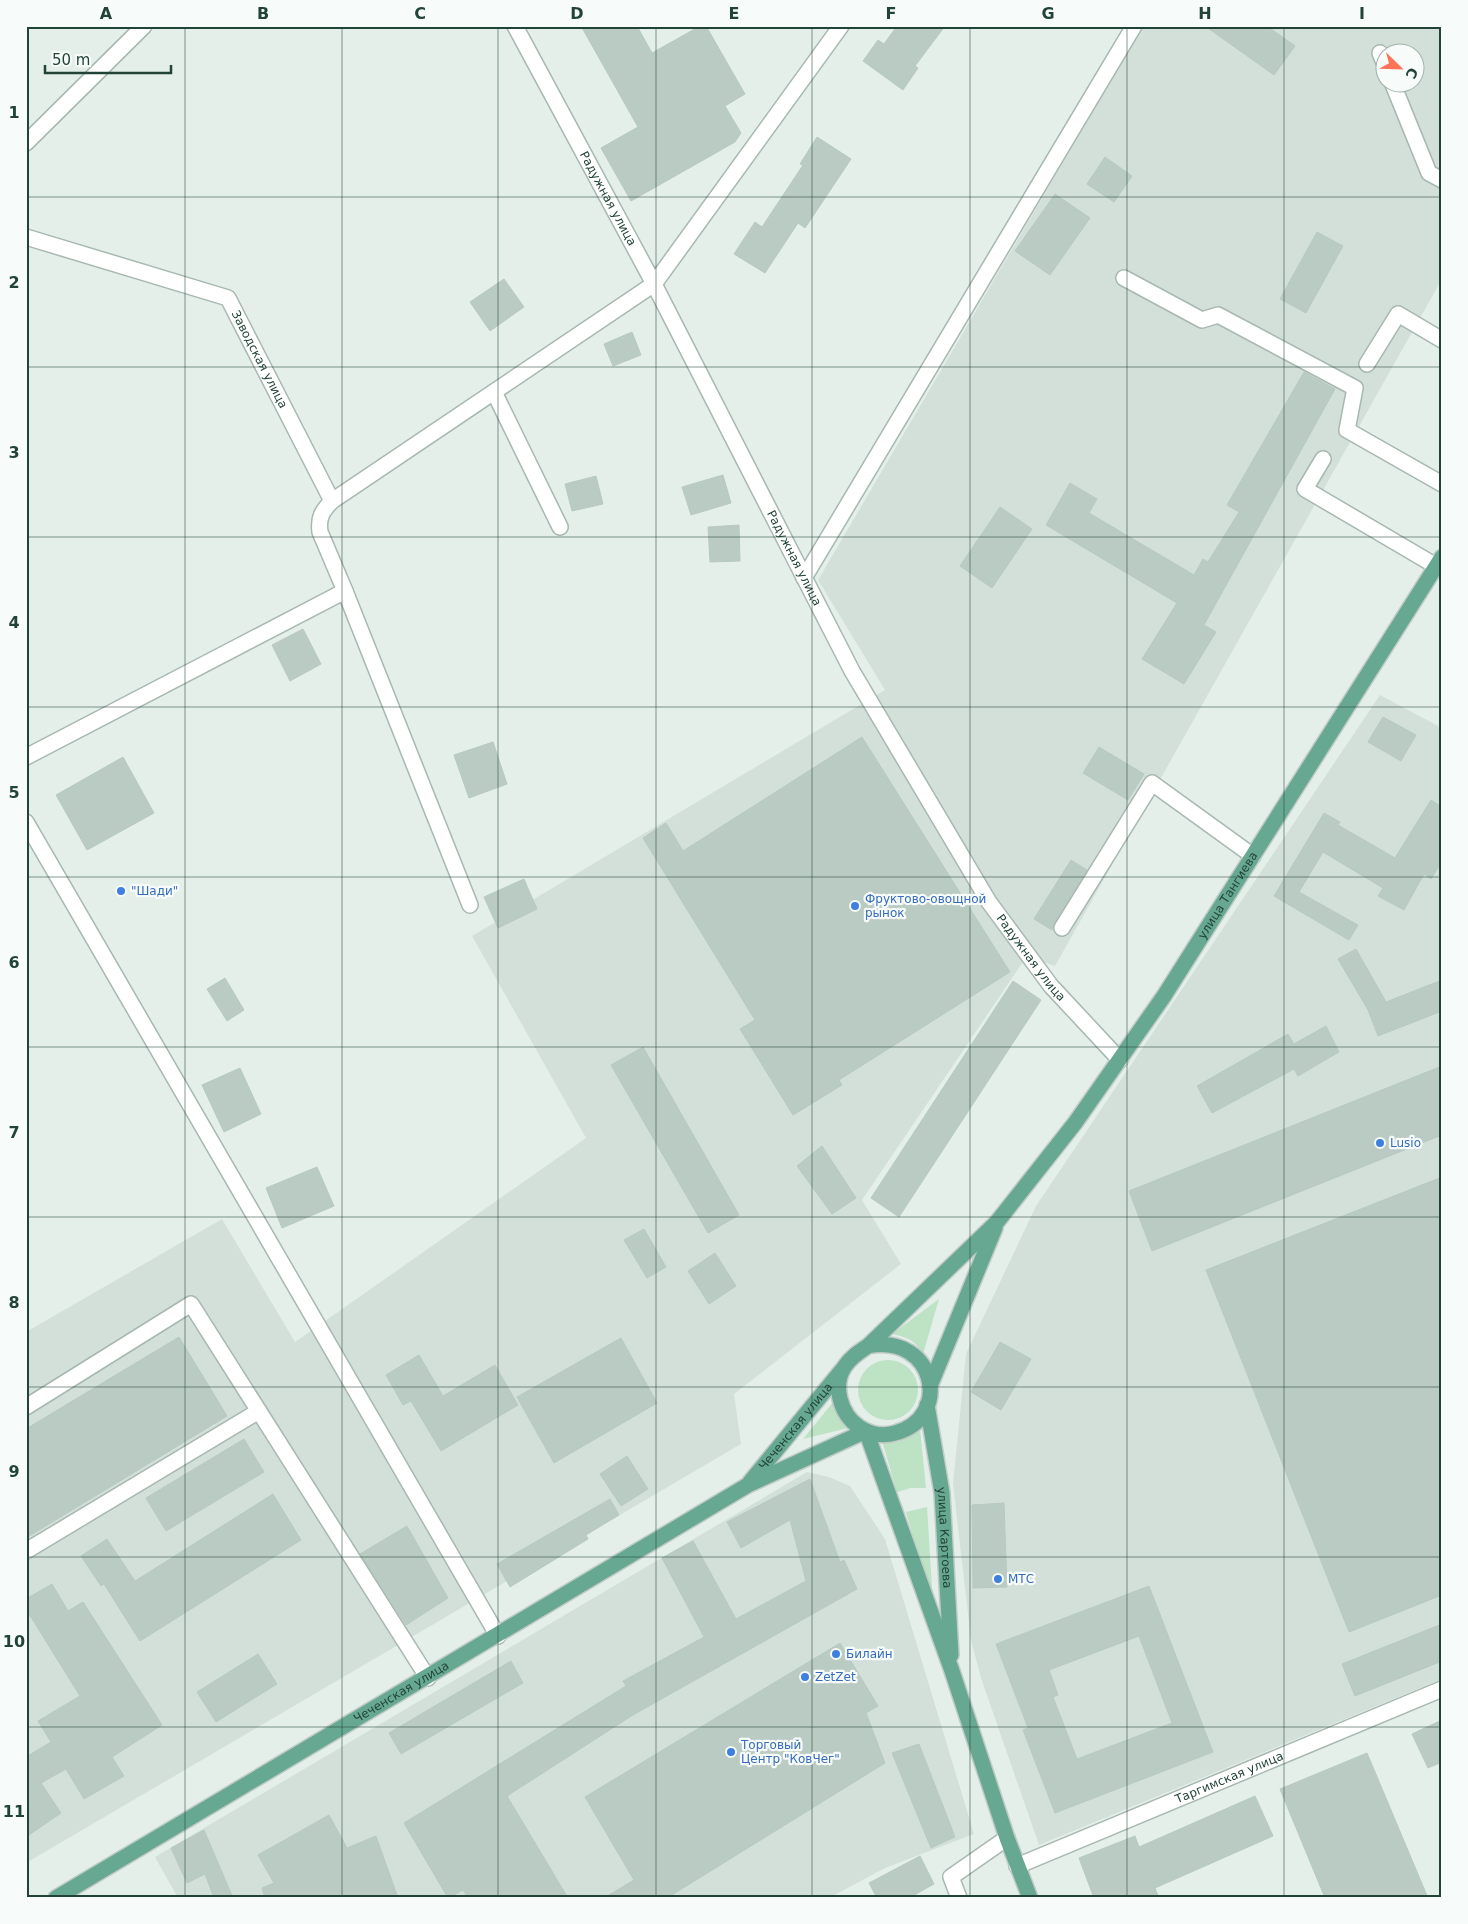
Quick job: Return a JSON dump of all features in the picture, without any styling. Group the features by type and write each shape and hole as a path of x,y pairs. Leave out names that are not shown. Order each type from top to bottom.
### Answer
{"main road":[{"name":"улица Тангиева","path":"997,1222 1075,1123 1158,1005 1439,562"},
{"path":"997,1222 930,1386 927,1405 922,1416 902,1432 878,1435 866,1431 853,1423 844,1411 839,1396 840,1381 844,1367 855,1354 868,1346 997,1222"},
{"path":"868,1346 896,1345 910,1351 920,1360 927,1372 930,1386"},
{"name":"Чеченская улица","path":"748,1485 844,1367"},
{"name":"улица Картоева","path":"927,1405 942,1493 952,1671"},
{"name":"Чеченская улица","path":"56,1898 428,1678 748,1485 866,1431"},
{"name":"улица Картоева","path":"866,1431 952,1671 1007,1838 1030,1898"}],"street":[{"path":"26,143 144,26"},
{"name":"Радужная улица","path":"515,26 654,284 852,672 989,902 1051,986 1120,1060"},
{"path":"470,905 320,532 318,522 323,510 332,501 654,284 841,26"},
{"path":"804,578 1134,26"},
{"path":"1396,92 1429,173 1442,180"},
{"name":"Заводская улица","path":"26,237 228,298 332,501"},
{"path":"1124,278 1202,320 1218,314 1355,388 1347,430 1442,484"},
{"path":"1367,364 1398,314 1442,340"},
{"path":"494,392 560,527"},
{"path":"1323,460 1305,489 1439,562"},
{"path":"26,757 345,591"},
{"path":"1062,928 1152,783 1253,856"},
{"path":"26,822 498,1636"},
{"path":"26,1407 191,1304 428,1678"},
{"path":"26,1551 259,1411"},
{"name":"Таргимская улица","path":"1017,1866 1442,1689"},
{"path":"959,1898 951,1877 1007,1838"}],"shaded area":[{"path":"1143,26 1442,26 1442,279 1055,966 1027,956 862,1200 901,1264 734,1394 741,1444 26,1863 26,1332 222,1219 295,1342 586,1138 472,936 885,690 818,580"},
{"path":"1380,695 1442,728 1442,1679 1039,1845 981,1678 971,1640 953,1484 966,1354 1036,1206"},
{"path":"807,1472 829,1477 850,1486 885,1539 974,1834 885,1868 829,1898 178,1898 155,1857"}],"green space":[{"path":"939,1299 923,1354 917,1345 910,1340 892,1334"},
{"path":"882,1360 894,1360 905,1365 913,1373 918,1384 916,1402 905,1415 894,1420 882,1420 871,1415 863,1407 858,1396 858,1384 863,1373 871,1365"},
{"path":"834,1401 839,1418 848,1428 803,1439"},
{"path":"920,1429 926,1488 911,1488 897,1492 882,1441 902,1439"},
{"path":"927,1507 933,1604 906,1512"}],"building":[{"path":"581,26 637,26 652,53 700,26 706,26 745,94 725,106 741,133 735,142 631,201 601,148 638,127"},
{"path":"897,26 945,26 915,66 918,68 903,90 863,61 878,40 884,44"},
{"path":"1205,26 1267,26 1295,46 1274,75"},
{"path":"817,137 851,159 805,228 798,223 765,273 734,254 755,222 762,227 803,165 800,164"},
{"path":"1105,157 1132,176 1114,202 1087,184"},
{"path":"1055,194 1090,218 1050,275 1015,251"},
{"path":"1317,232 1343,246 1306,313 1280,299"},
{"path":"504,279 524,307 490,331 470,302"},
{"path":"632,332 641,355 613,366 604,344"},
{"path":"1304,372 1335,389 1204,625 1216,632 1184,684 1142,659 1177,603 1046,525 1070,483 1097,499 1089,513 1194,575 1203,559 1208,562 1239,512 1227,505"},
{"path":"723,475 731,503 691,515 682,487"},
{"path":"596,476 603,504 572,511 565,484"},
{"path":"1000,507 1032,529 992,588 960,566"},
{"path":"739,525 740,561 710,562 708,527"},
{"path":"303,629 321,664 290,681 272,645"},
{"path":"1383,717 1416,735 1401,761 1368,742"},
{"name":"Фруктово-овощной рынок","path":"862,737 1010,972 839,1080 842,1085 793,1115 740,1029 755,1020 643,838 666,823 683,851"},
{"path":"493,742 507,784 469,798 454,755"},
{"path":"1099,747 1144,774 1128,800 1083,773"},
{"path":"123,757 154,813 87,850 56,795"},
{"path":"1431,800 1442,807 1442,861 1431,879 1424,874 1404,910 1378,896 1383,888 1323,852 1299,892 1358,925 1349,940 1274,896 1324,813 1340,822 1338,825 1395,858"},
{"path":"1071,860 1087,870 1052,930 1034,919"},
{"path":"524,879 537,909 498,928 484,897"},
{"path":"1356,949 1386,1002 1442,980 1442,1011 1378,1036 1368,1010 1338,959"},
{"path":"225,978 244,1010 227,1021 207,989"},
{"path":"1013,981 1041,1000 899,1217 871,1198"},
{"path":"1326,1026 1339,1052 1298,1076 1294,1069 1212,1113 1197,1086 1288,1034 1294,1044"},
{"path":"643,1047 739,1215 708,1233 611,1065"},
{"path":"1442,1066 1442,1135 1152,1251 1129,1191"},
{"path":"240,1068 261,1114 224,1132 202,1085"},
{"path":"822,1146 856,1198 832,1214 797,1166"},
{"path":"317,1167 334,1206 282,1228 266,1188"},
{"path":"1442,1177 1442,1595 1349,1632 1206,1270"},
{"path":"644,1229 666,1267 647,1278 624,1240"},
{"path":"715,1253 736,1286 709,1304 688,1271"},
{"path":"179,1337 227,1416 26,1538 26,1429"},
{"path":"621,1338 657,1403 554,1463 517,1397"},
{"path":"1000,1342 1031,1359 1001,1410 971,1392"},
{"path":"419,1355 443,1396 495,1365 518,1405 441,1451 411,1401 403,1405 386,1375"},
{"path":"244,1439 264,1472 166,1531 146,1498"},
{"path":"627,1456 648,1489 621,1506 600,1474"},
{"path":"810,1479 840,1562 844,1560 857,1589 633,1715 507,1796 568,1898 468,1898 463,1890 448,1898 404,1823 626,1686 623,1681 704,1637 662,1558 693,1541 736,1619 806,1581 790,1520 741,1548 727,1522"},
{"path":"273,1494 301,1540 140,1641 104,1584 101,1586 81,1556 107,1539 135,1581"},
{"path":"610,1499 619,1515 586,1535 588,1539 510,1587 497,1564"},
{"path":"1004,1503 1007,1587 973,1588 972,1505"},
{"path":"407,1526 448,1598 406,1625 360,1554"},
{"path":"52,1584 68,1611 83,1602 162,1725 112,1757 124,1776 84,1799 66,1769 41,1783 61,1813 26,1837 26,1757 51,1742 38,1721 80,1696 26,1609 26,1599"},
{"path":"1149,1586 1213,1752 1055,1813 1023,1730 1028,1728 996,1644","holes":["1139,1636 1172,1723 1077,1759 1053,1697 1058,1695 1049,1670"]},
{"path":"1442,1624 1442,1661 1355,1696 1342,1664"},
{"path":"840,1643 878,1706 866,1713 885,1763 667,1898 604,1898 634,1880 585,1797"},
{"path":"258,1654 277,1684 216,1722 197,1692"},
{"path":"511,1661 523,1683 401,1754 389,1733"},
{"path":"1442,1720 1442,1762 1428,1768 1412,1734"},
{"path":"919,1744 955,1837 931,1848 892,1753"},
{"path":"1367,1753 1428,1898 1325,1898 1280,1789"},
{"path":"1255,1796 1273,1836 1155,1888 1159,1898 1094,1898 1079,1858 1135,1836 1139,1847"},
{"path":"329,1815 347,1848 376,1836 398,1898 265,1898 262,1888 274,1883 258,1855"},
{"path":"204,1830 233,1898 214,1898 205,1874 187,1883 171,1848"},
{"path":"920,1856 934,1884 909,1898 877,1898 869,1883"}],"place":[{"name":"\"Шади\"","path":"121,891"},
{"name":"Фруктово-овощной рынок","path":"855,906"},
{"name":"Lusio","path":"1380,1143"},
{"name":"МТС","path":"998,1579"},
{"name":"Билайн","path":"836,1654"},
{"name":"ZetZet","path":"805,1677"},
{"name":"Торговый Центр \"КовЧег\"","path":"731,1752"}]}
